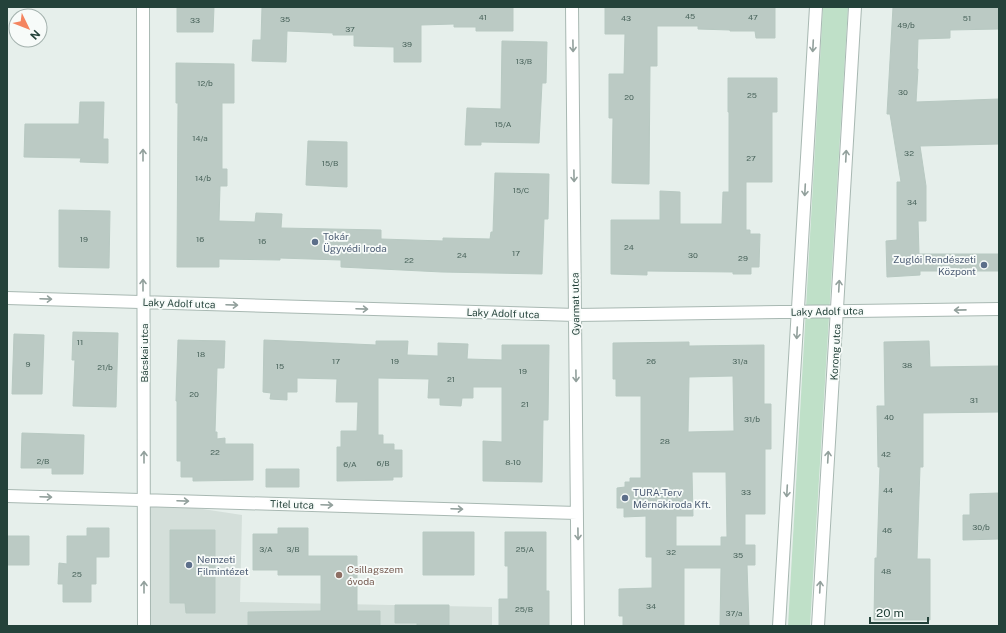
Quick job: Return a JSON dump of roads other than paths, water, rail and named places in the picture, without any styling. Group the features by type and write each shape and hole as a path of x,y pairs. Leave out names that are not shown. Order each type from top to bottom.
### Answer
{"street":[{"name":"Bácskai utca","path":"143,7 144,626"},
{"name":"Gyarmat utca","path":"572,7 578,626"},
{"path":"779,626 816,7"},
{"name":"Korong utca","path":"818,626 855,7"},
{"name":"Laky Adolf utca","path":"7,298 576,315 999,309"},
{"name":"Titel utca","path":"7,496 577,513"}],"place":[{"name":"Tokár Ügyvédi Iroda","path":"315,242"},
{"name":"Zuglói Rendészeti Központ","path":"984,265"},
{"name":"TURA-Terv Mérnökiroda Kft.","path":"625,498"},
{"name":"Nemzeti Filmintézet","path":"189,565"},
{"name":"Csillagszem óvoda","path":"339,575"}]}
